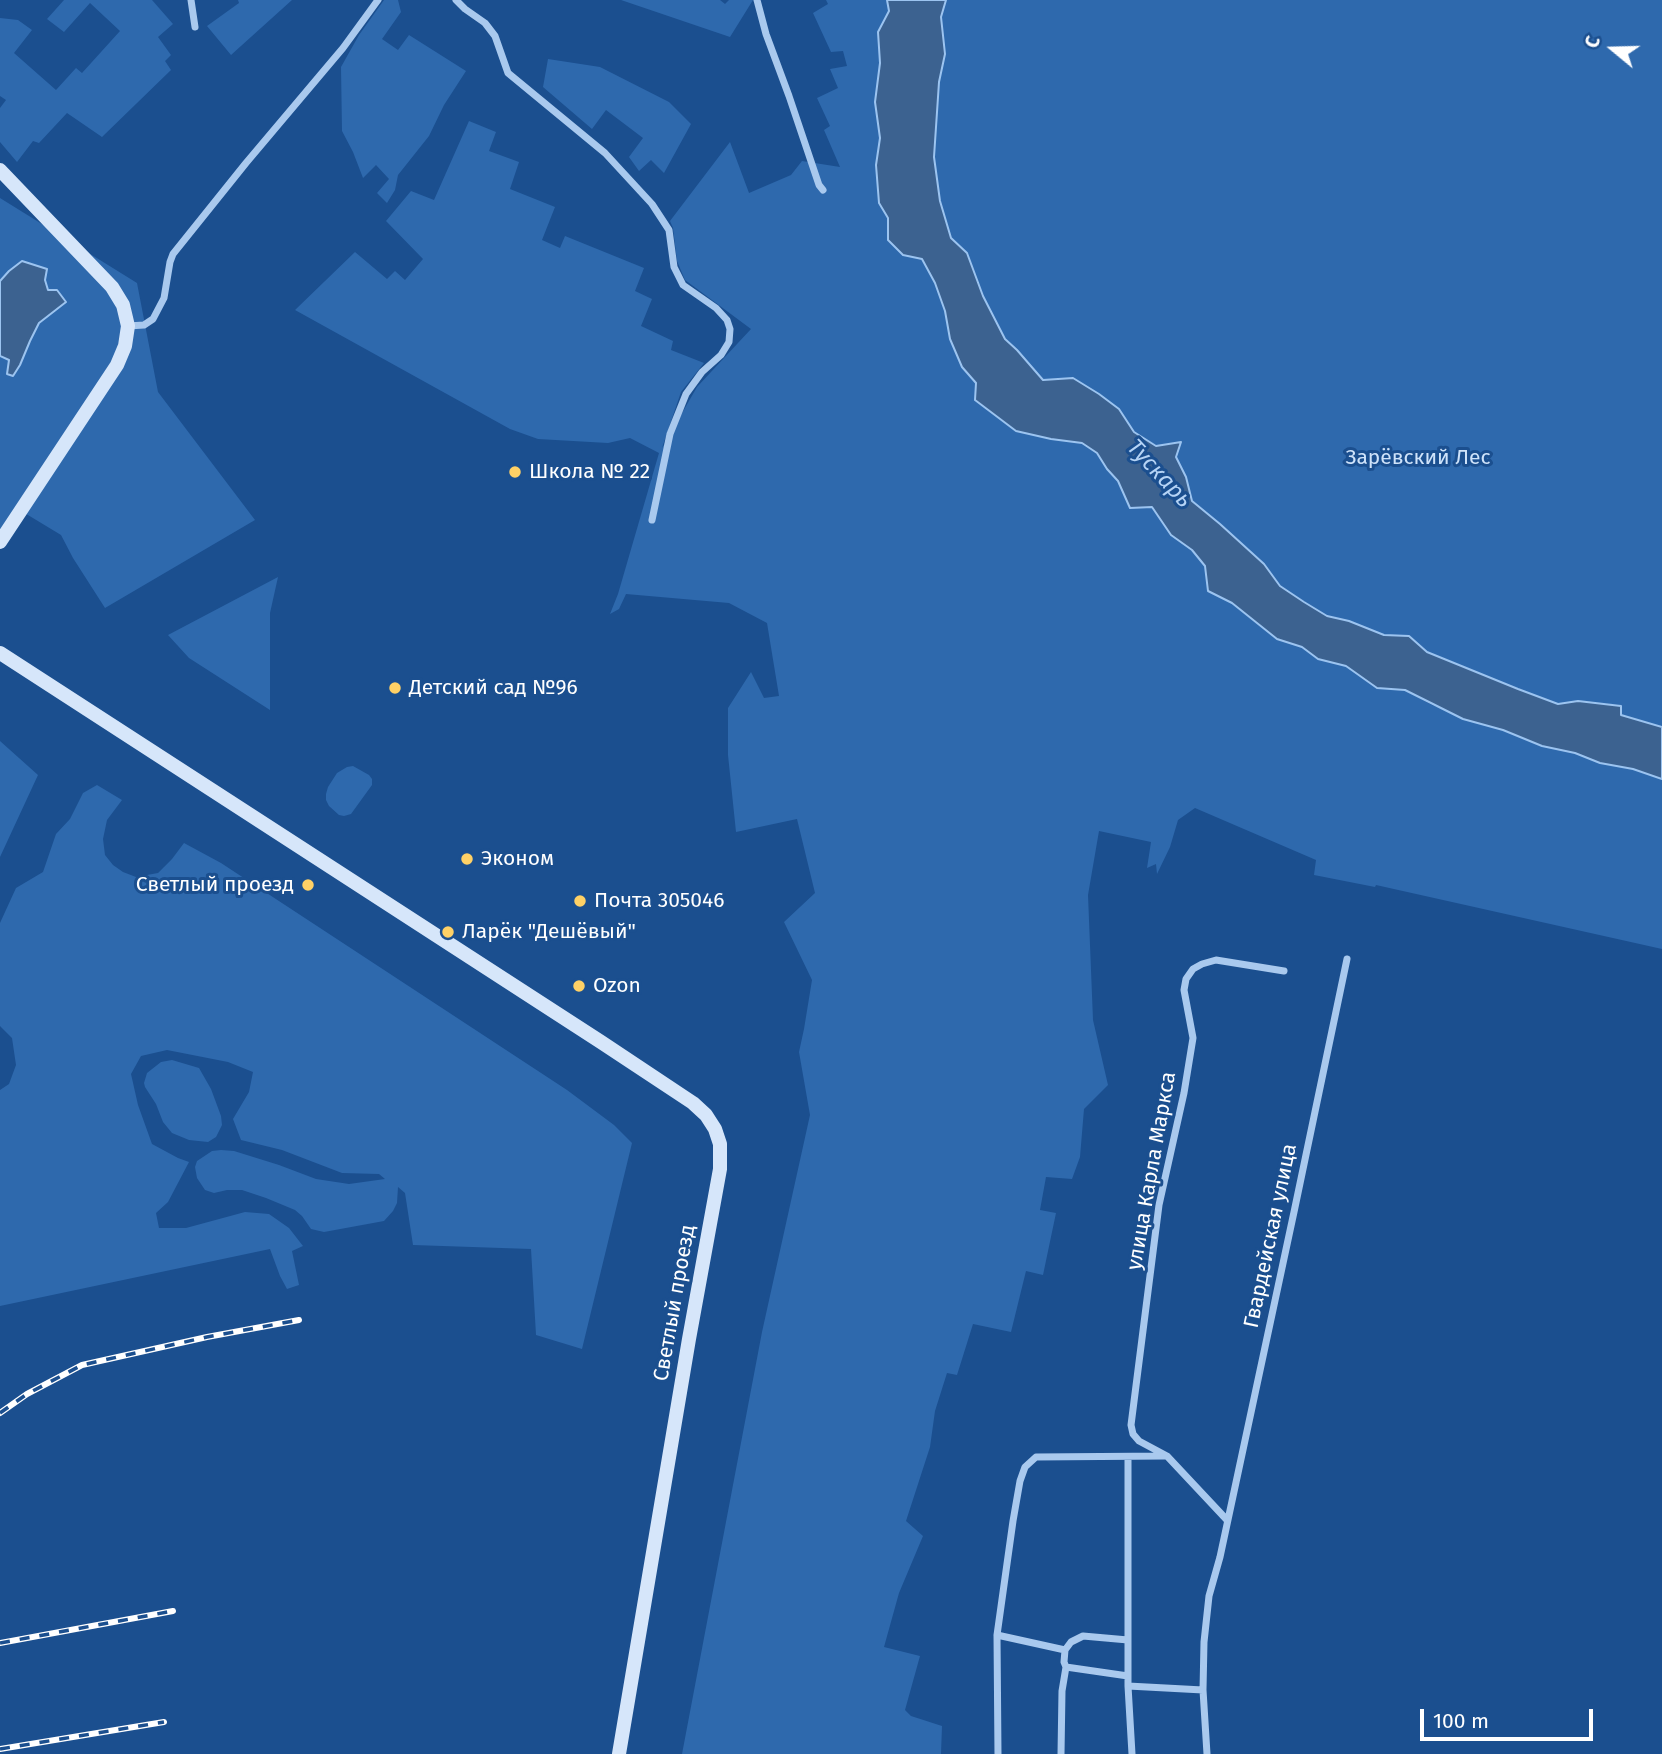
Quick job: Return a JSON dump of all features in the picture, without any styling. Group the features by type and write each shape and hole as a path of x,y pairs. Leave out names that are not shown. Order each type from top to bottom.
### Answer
{"street":[{"path":"191,0 195,27"},
{"path":"128,326 144,325 153,319 164,298 173,254 343,48 378,0"},
{"path":"456,0 485,23 495,36 508,73 604,153 652,204 668,230 674,267 683,285 716,308 727,320 730,329 729,342 721,355 702,372 686,394 670,434 652,520"},
{"path":"757,0 766,34 822,190"},
{"path":"0,170 112,287 123,305 128,326 125,346 117,365 0,542"},
{"name":"Светлый проезд","path":"0,653 693,1103 706,1115 715,1129 720,1144 720,1169 688,1339 619,1754"},
{"name":"Гвардейская улица","path":"1227,1520 1347,959"},
{"name":"улица Карла Маркса","path":"1227,1520 1167,1456 1139,1441 1133,1434 1131,1425 1159,1206 1193,1038 1184,990 1186,979 1202,964 1216,960 1284,971"},
{"path":"998,1754 997,1635 1013,1521 1025,1467 1036,1457 1167,1456"},
{"path":"1128,1457 1128,1686 1132,1754"},
{"path":"1207,1754 1203,1690 1204,1642 1209,1596 1227,1520"},
{"path":"997,1635 1065,1650"},
{"path":"1061,1754 1065,1650 1083,1636 1128,1640"},
{"path":"1066,1667 1128,1676"},
{"path":"1128,1686 1203,1690"}],"green space":[{"path":"64,0 152,0 173,24 158,37 171,55 165,61 171,70 102,137 67,113 39,143 33,141 17,162 0,142 0,108 6,100 0,96 0,18 18,20 32,30 14,53 56,90 76,68 82,73 120,31 90,3 64,32 47,19"},
{"path":"238,0 292,0 231,55 207,26 239,3"},
{"path":"384,0 398,0 401,12 382,39 398,50 409,35 466,71 444,105 429,136 398,175 395,190 387,203 377,193 389,179 376,165 363,178 342,131 341,67 359,35"},
{"path":"621,0 720,0 725,4 729,0 753,0 730,37"},
{"path":"826,0 887,0 889,11 878,32 880,63 875,102 880,138 876,165 879,203 888,218 888,241 903,255 922,259 935,283 945,311 950,339 962,367 976,383 975,400 1016,431 1082,443 1097,453 1118,481 1130,508 1152,507 1171,535 1192,550 1205,566 1209,591 1232,603 1277,639 1302,647 1318,659 1346,666 1377,688 1404,690 1432,705 1542,746 1662,779 1662,949 1376,885 1375,887 1314,875 1316,860 1195,808 1178,820 1170,847 1157,874 1156,864 1147,868 1151,842 1099,831 1088,895 1093,1020 1108,1085 1084,1109 1080,1157 1072,1179 1046,1177 1040,1210 1056,1213 1043,1275 1026,1271 1011,1332 973,1324 957,1375 947,1373 935,1411 930,1447 906,1521 923,1536 899,1593 884,1647 920,1656 905,1710 911,1716 942,1726 941,1754 682,1754 762,1332 810,1115 799,1052 812,980 784,922 815,893 797,819 736,832 728,755 728,708 751,672 764,698 779,696 767,623 729,603 626,594 619,609 610,614 659,453 630,438 608,443 538,439 510,429 295,310 355,252 387,279 395,271 405,280 423,259 386,221 411,191 434,200 469,121 496,132 489,151 519,162 510,189 555,207 542,240 560,248 565,236 644,268 635,291 652,299 641,326 673,341 671,350 704,363 681,392 662,448 697,387 751,329 685,280 677,261 670,221 730,142 749,193 791,175 802,161 840,167 824,130 830,126 817,98 838,88 830,69 847,66 843,51 831,52 813,13 828,4"},
{"name":"Зарёвский Лес","path":"946,0 1662,0 1662,727 1621,715 1620,705 1578,701 1558,704 1427,652 1409,636 1384,635 1349,621 1327,616 1280,586 1264,564 1192,501 1186,477 1176,457 1134,432 1119,409 1073,378 1043,380 1005,339 983,296 967,253 951,238 940,201 934,157 939,82 945,54 941,17"},
{"path":"548,59 600,67 669,102 691,124 664,173 651,160 639,171 629,157 643,138 606,110 592,129 543,87"},
{"path":"0,198 137,283 158,392 255,520 105,608 61,535 18,509 0,535"},
{"path":"278,577 270,613 270,710 189,658 168,635"},
{"path":"0,741 38,775 0,857"},
{"path":"353,766 369,775 372,785 351,814 339,815 326,800 328,787 337,773"},
{"path":"97,785 122,800 107,820 103,839 105,855 123,872 136,877 158,873 184,843 221,863 567,1090 614,1125 632,1143 582,1349 536,1335 531,1249 413,1245 405,1193 398,1187 397,1203 384,1221 324,1232 311,1229 295,1210 266,1198 242,1190 214,1193 205,1190 197,1178 197,1161 212,1151 221,1150 234,1151 316,1179 349,1184 385,1179 379,1174 342,1173 282,1150 241,1140 233,1119 249,1092 253,1072 228,1062 167,1050 141,1056 131,1074 138,1105 152,1144 189,1162 168,1202 156,1213 159,1228 186,1228 245,1212 269,1214 289,1228 303,1246 292,1251 299,1285 287,1289 270,1249 0,1306 0,1090 9,1084 16,1065 12,1038 0,1026 0,923 16,888 43,872 56,834 70,819 83,793"},
{"path":"172,1060 199,1068 211,1089 222,1125 216,1137 208,1142 189,1140 172,1133 163,1122 145,1087 147,1073 161,1062"}],"water":[{"name":"Тускарь","path":"887,0 946,0 941,17 945,54 939,82 934,157 940,201 951,238 967,253 983,296 1005,339 1043,380 1073,378 1119,409 1134,432 1156,446 1181,442 1176,457 1186,477 1192,501 1264,564 1280,586 1304,602 1327,616 1349,621 1384,635 1409,636 1427,652 1558,704 1578,701 1621,706 1621,715 1662,727 1662,779 1542,746 1503,730 1463,719 1405,690 1377,688 1346,666 1318,659 1302,647 1277,639 1232,603 1208,591 1205,566 1192,550 1171,535 1152,507 1130,508 1118,481 1097,453 1082,443 1016,431 975,400 976,383 962,367 950,339 945,311 935,283 922,259 903,255 888,240 888,218 879,203 876,165 880,138 875,102 880,63 878,32 889,11"},
{"path":"22,261 47,269 45,280 48,290 57,290 66,302 39,323 13,376 7,374 9,360 0,356 0,281"}],"railway":[{"path":"0,1413 27,1394 82,1365 299,1320"},
{"path":"0,1643 173,1611"},
{"path":"0,1749 164,1722"}],"place":[{"name":"Школа № 22","path":"515,472"},
{"name":"Детский сад №96","path":"395,688"},
{"name":"Эконом","path":"467,859"},
{"name":"Светлый проезд","path":"308,885"},
{"name":"Почта 305046","path":"580,901"},
{"name":"Ларёк \"Дешёвый\"","path":"448,932"},
{"name":"Ozon","path":"579,986"}]}
